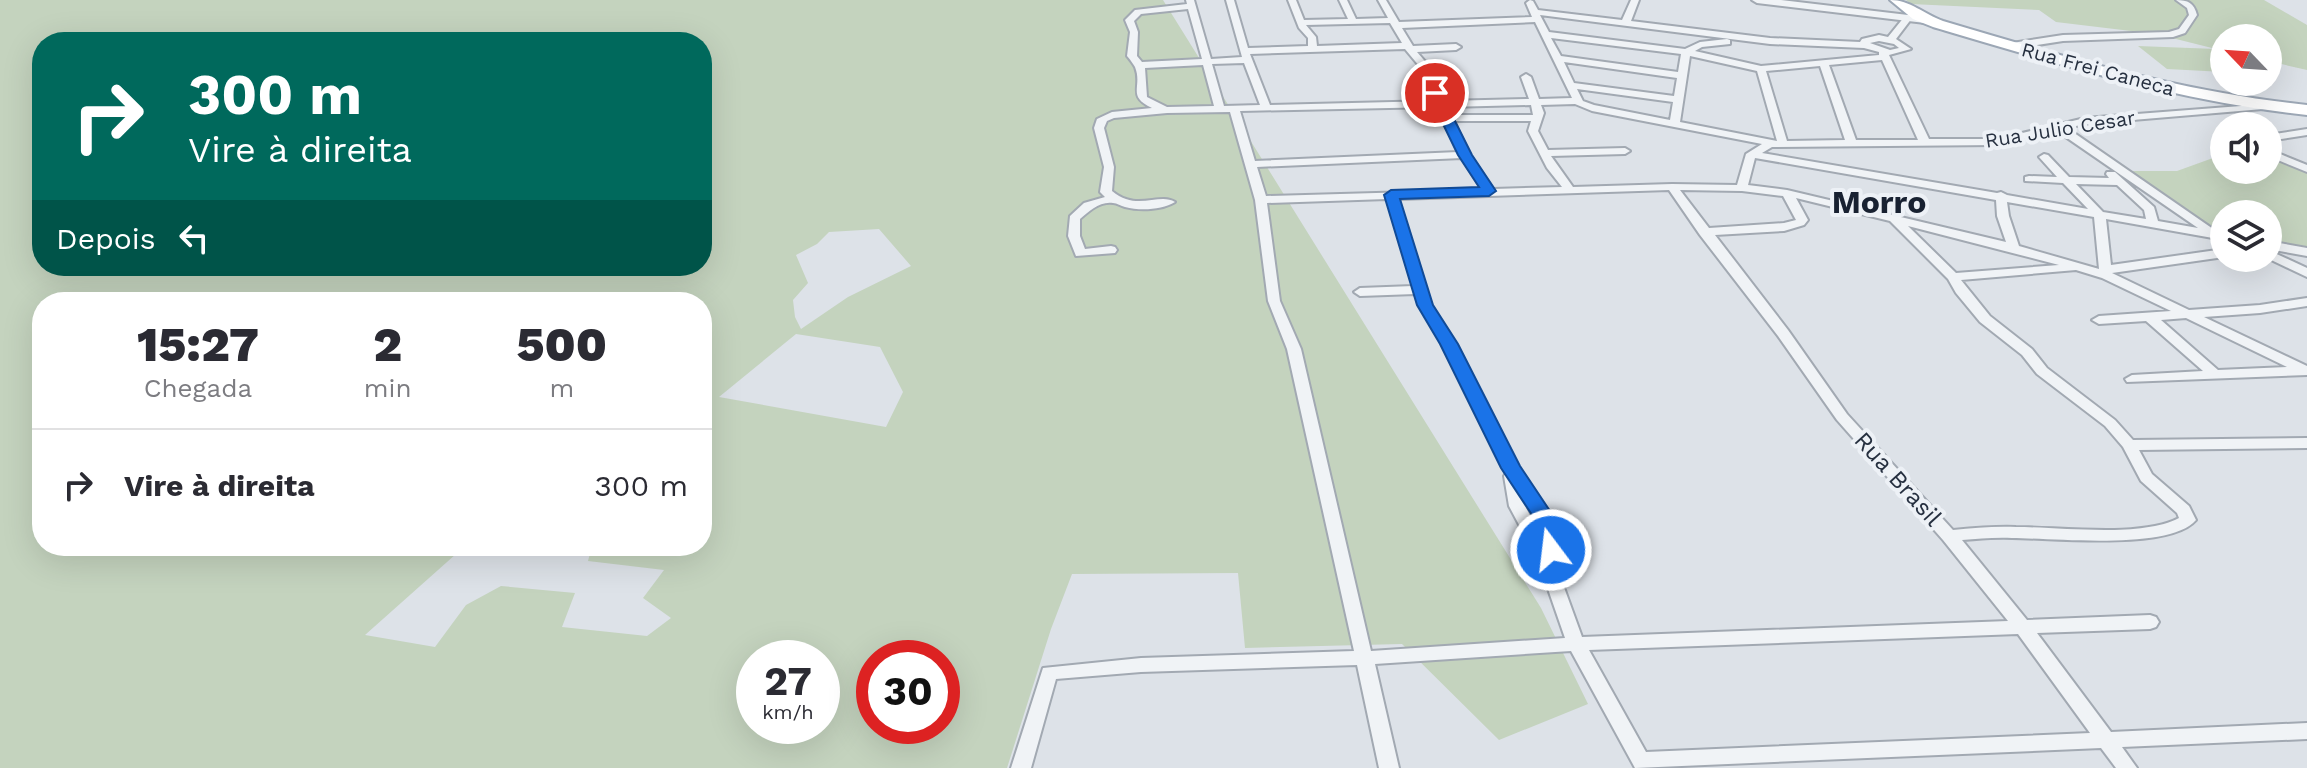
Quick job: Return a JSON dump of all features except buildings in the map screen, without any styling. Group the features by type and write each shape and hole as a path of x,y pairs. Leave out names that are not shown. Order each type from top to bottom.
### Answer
{"main road":[{"name":"Rua Frei Caneca","path":"1897,0 1925,20 2164,88 2263,106 2307,110"}],"street":[{"path":"1230,0 1246,56 1267,109"},
{"path":"1292,0 1312,37 1313,48"},
{"path":"1343,0 1353,21"},
{"path":"1382,0 1410,47 1430,73 1465,155 1489,191"},
{"path":"1625,24 1635,0"},
{"path":"1757,0 1925,20"},
{"path":"2012,46 2063,38 2156,37 2178,33 2186,28 2193,15 2191,7 2180,0"},
{"path":"1167,110 1142,99 1140,65 1132,56 1134,32 1129,20 1131,15 1191,3 1227,109 1252,164 1261,200 1274,301 1294,349 1389,768"},
{"path":"1302,23 1397,22 1535,11 1770,41 1865,45 1884,55 1925,143"},
{"path":"1535,11 1577,101"},
{"path":"1891,40 1908,18"},
{"path":"1545,34 1686,52 1761,69 1905,51 1902,44 1891,40 1868,39 1865,45"},
{"path":"1686,52 1700,45 1770,41"},
{"path":"1140,65 1209,61 1313,48 1456,47"},
{"path":"1675,123 1686,52"},
{"path":"1556,58 1683,76"},
{"path":"1823,62 1852,144"},
{"path":"1112,199 1106,192 1109,167 1100,122 1112,115 1167,110 1577,101 1592,108 1780,144 1761,69"},
{"path":"1526,77 1536,101 1539,113 1535,123 1546,153 1556,175 1569,189"},
{"path":"1570,85 1680,100"},
{"name":"Rua Julio Cesar","path":"1751,154 1763,145 1780,144 1997,142 2085,121 2263,106"},
{"path":"1447,118 1508,119 1535,123"},
{"path":"2051,128 2121,182 2150,209 2153,224"},
{"path":"2051,128 2210,229"},
{"path":"2282,137 2306,134"},
{"path":"1546,153 1625,151"},
{"path":"1742,188 1751,154 2210,234"},
{"path":"1252,164 1465,155"},
{"path":"2044,157 2070,180 2100,215 2107,272"},
{"path":"2282,158 2307,169"},
{"path":"2029,179 2121,182"},
{"name":"Rua Brasil","path":"1672,187 1783,333 1842,417 1949,536 2021,625 2127,768"},
{"path":"1261,200 1569,189 1742,188 1787,193 1893,218 2014,248 2079,268 2107,272 2210,255"},
{"path":"1704,232 1784,227 1800,223 1802,220 1787,193"},
{"path":"1391,195 1425,305 1449,344 1511,468 1517,506 1546,560 1576,644 1643,764 2106,738 2307,731"},
{"path":"2001,195 2003,216 2014,248"},
{"path":"1111,250 1080,253 1074,236 1074,218 1088,205 1112,199 1140,206 1169,202"},
{"path":"1893,218 1953,277 1985,319 2027,352 2042,371 2092,406 2129,445 2140,469 2183,510 2187,523 2137,533 2067,535 2014,532 1949,536"},
{"path":"2282,248 2307,252"},
{"path":"2282,261 2307,273"},
{"path":"1953,277 2079,268"},
{"path":"2107,272 2306,371"},
{"path":"1360,292 1421,290"},
{"path":"2099,320 2193,315 2307,302"},
{"path":"2150,317 2215,375"},
{"path":"2132,379 2306,371"},
{"path":"2129,445 2307,443"},
{"path":"1021,768 1049,673 1141,665 1365,658 1576,644 2150,622"}],"green space":[{"path":"0,0 1163,0 1541,608 1588,704 1499,740 1402,644 1245,648 1238,573 1072,574 1051,629 1007,768 0,768","holes":["879,229 911,266 848,297 801,329 795,317 793,300 808,283 796,255 817,244 829,232","796,334 880,347 903,392 886,427 719,397"]},
{"path":"1906,0 2264,0 2307,25 2307,70 2282,64 2282,24 2210,24 2210,48 2156,34 2056,22 2039,10 1911,4"},
{"path":"2138,46 2210,49 2210,71 2167,69"},
{"path":"2210,159 2210,184 2282,184 2282,161 2307,171 2307,249 2282,243 2282,200 2210,200 2210,226 2128,171 2177,171"}],"district":[{"name":"Morro","path":"1879,202"}],"route":[{"path":"1435,93 1465,155 1489,191 1391,195 1418,273 1425,305 1449,344 1511,468 1548,523 1553,541 1551,550"}]}
